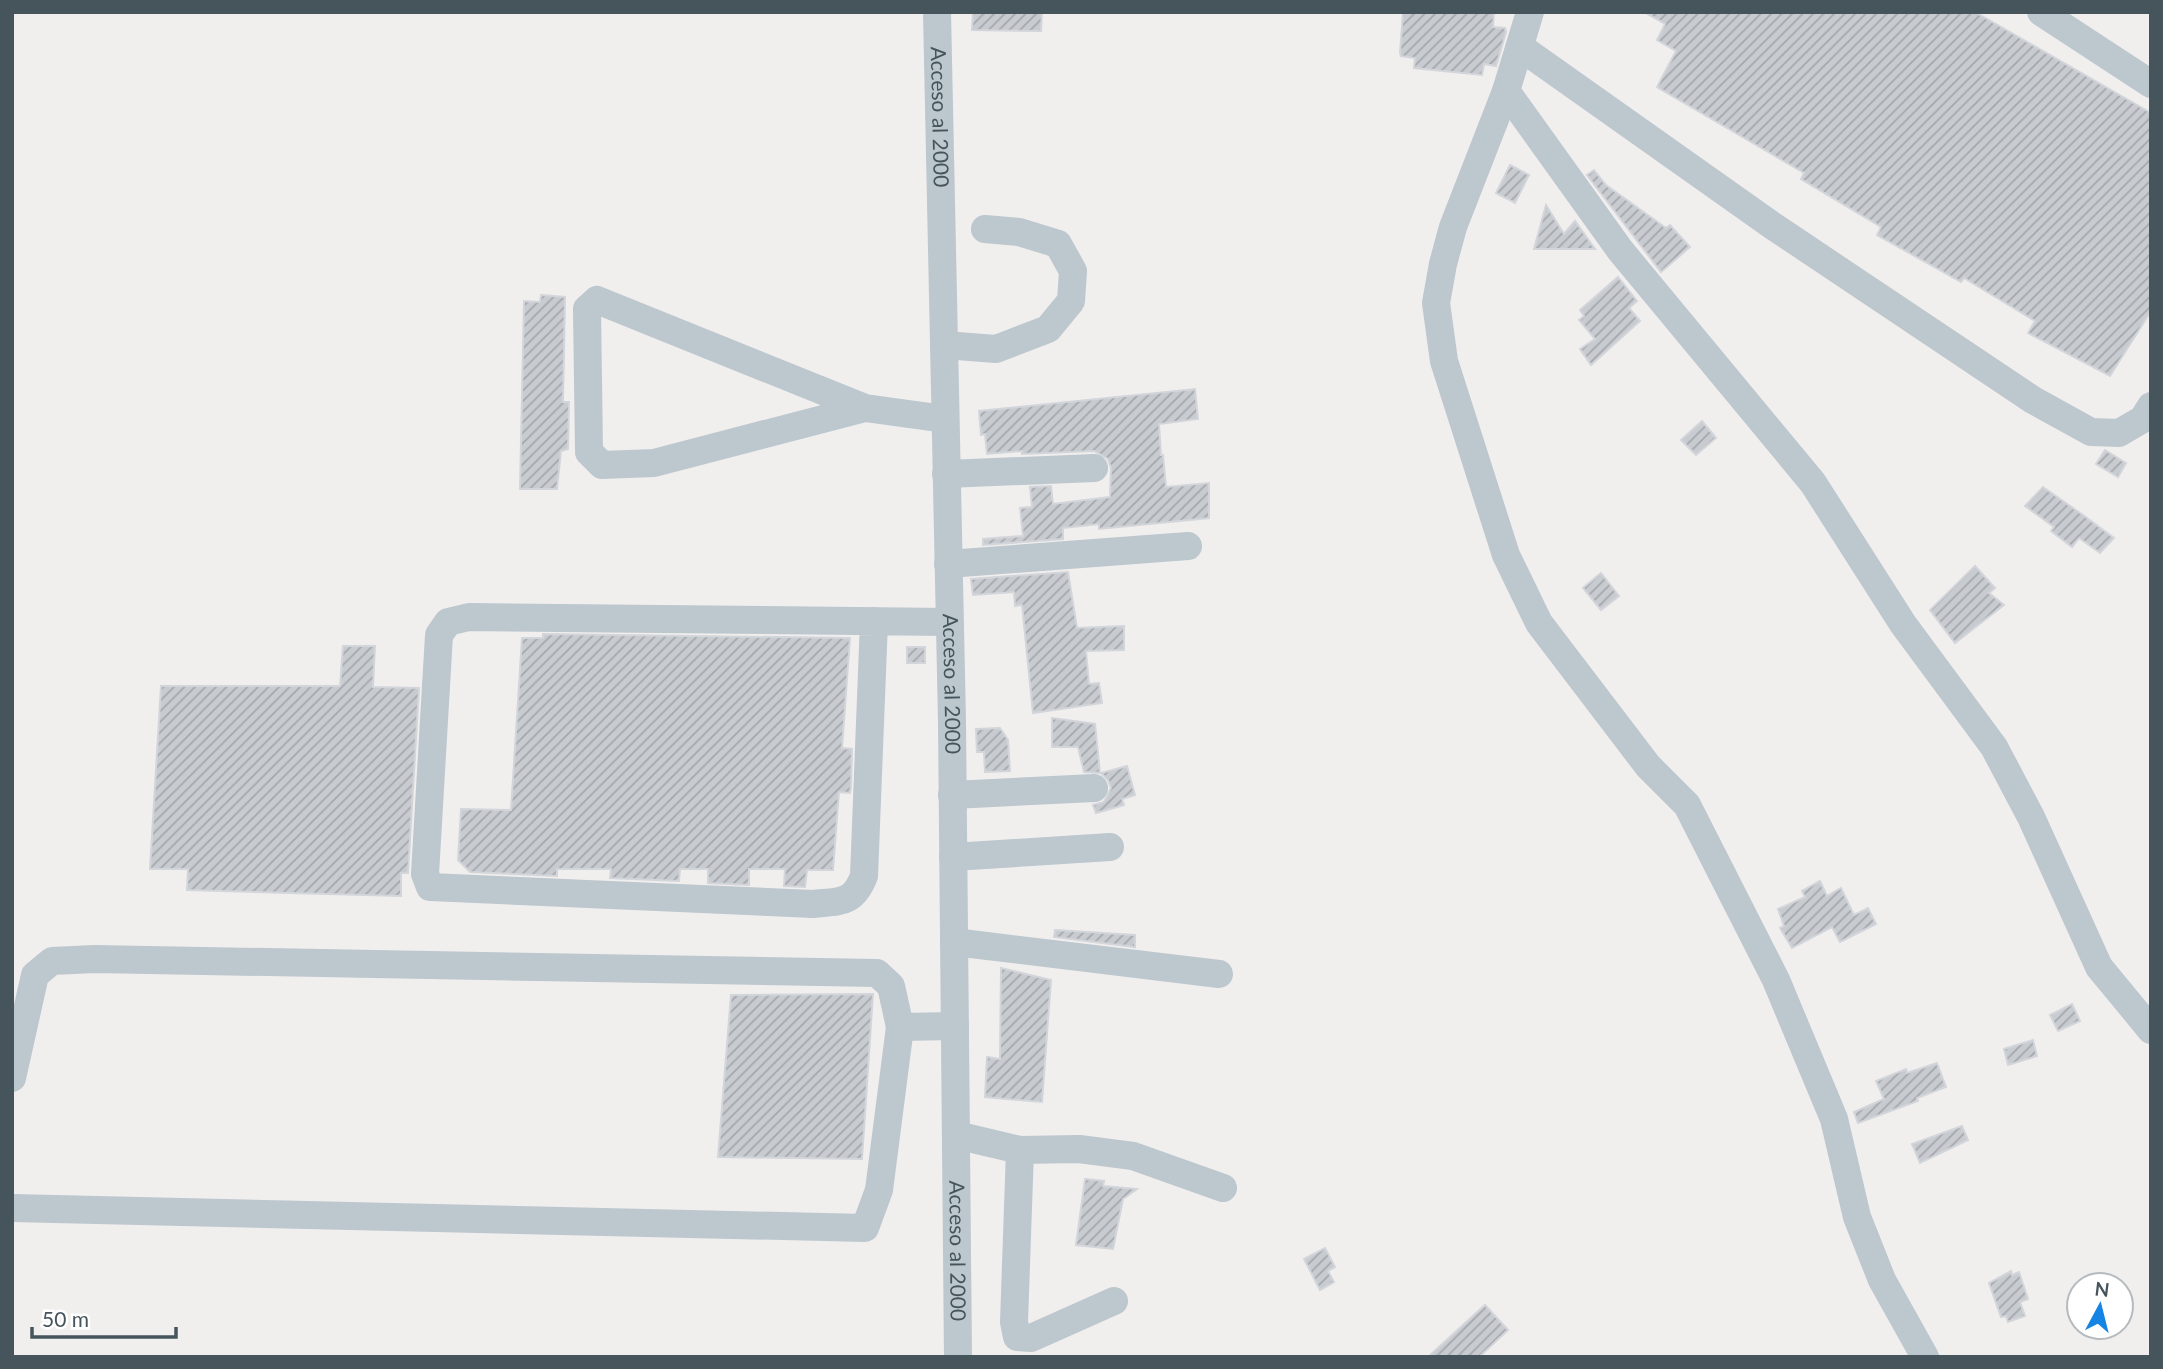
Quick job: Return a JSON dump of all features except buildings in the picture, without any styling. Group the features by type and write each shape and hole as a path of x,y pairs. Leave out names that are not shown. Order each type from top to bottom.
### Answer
{"street":[{"name":"Acceso al 2000","path":"937,12 953,857 958,1357"},
{"path":"1530,12 1506,91 1453,227 1436,303 1444,361 1506,555 1539,623 1648,766 1687,805 1720,865 1795,1020 1829,1107 1857,1217 1882,1280 1925,1357"},
{"path":"2041,12 2151,84"},
{"path":"1520,47 1773,226 2033,400 2091,432 2119,433 2143,419 2151,406"},
{"path":"1506,91 1620,250 1813,483 1903,624 1994,747 2032,817 2099,967 2151,1030"},
{"path":"944,345 996,349 1048,329 1071,301 1073,271 1058,244 1019,232 985,229"},
{"path":"865,408 654,463 602,465 589,452 587,309 597,300 865,408 945,419"},
{"path":"946,474 1094,468"},
{"path":"948,564 1188,546"},
{"path":"874,621 864,876 858,892 845,901 813,904 430,887 425,874 439,635 448,622 469,617 874,621 949,622"},
{"path":"952,795 1094,788"},
{"path":"953,857 1110,847"},
{"path":"954,942 1219,974"},
{"path":"12,1078 35,975 52,961 123,959 877,972 891,986 900,1027 879,1191 865,1228 12,1208"},
{"path":"900,1027 955,1026"},
{"path":"956,1135 1020,1150 1079,1149 1133,1156 1189,1173 1223,1188"},
{"path":"1020,1150 1014,1322 1017,1337 1031,1338 1114,1301"}]}
